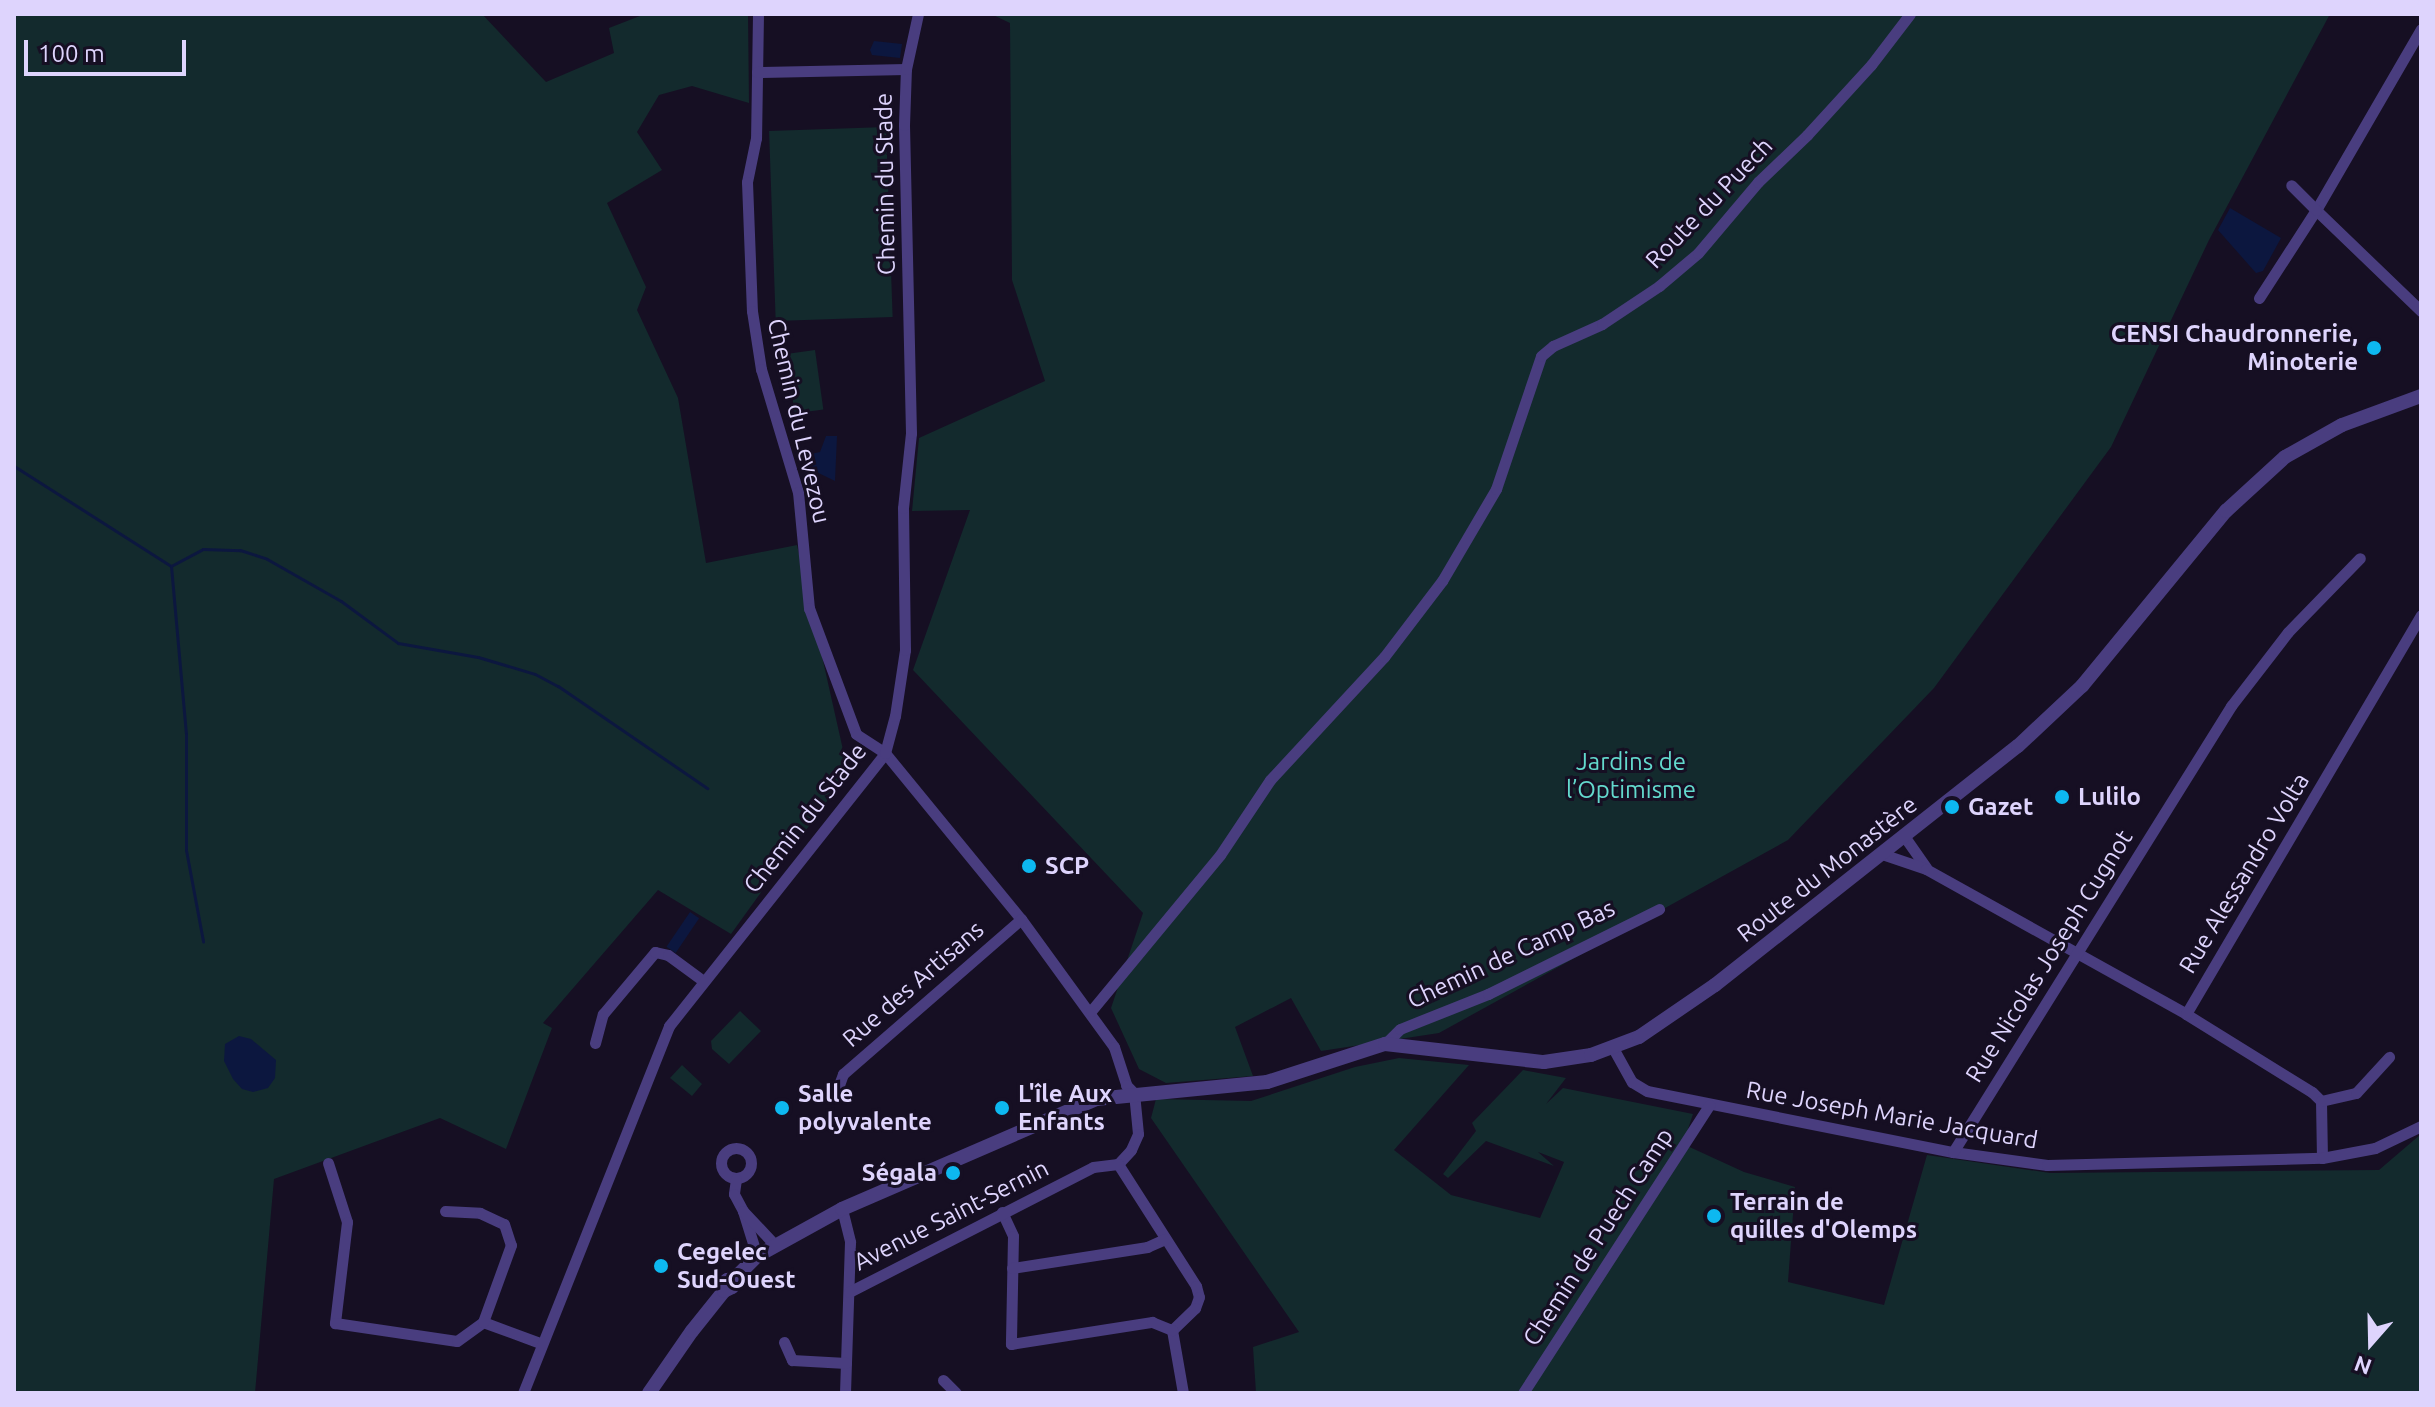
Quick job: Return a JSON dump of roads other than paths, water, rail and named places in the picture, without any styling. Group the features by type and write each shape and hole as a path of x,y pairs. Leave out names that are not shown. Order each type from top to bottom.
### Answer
{"street":[{"name":"Chemin du Levezou","path":"758,14 756,138 747,182 752,311 761,369 798,492 809,608 856,734 885,753"},
{"name":"Chemin du Stade","path":"523,1393 540,1343 669,1026 702,980 775,895 885,753 905,650 903,508 911,433 911,316 903,187 906,69 918,14"},
{"name":"Route du Puech","path":"1091,1011 1220,855 1270,780 1384,657 1442,581 1496,489 1541,356 1553,346 1602,324 1659,286 1698,253 1758,182 1807,135 1871,65 1910,14"},
{"path":"2259,298 2316,210 2421,29"},
{"path":"757,72 906,69"},
{"path":"2291,185 2421,311"},
{"name":"Route du Monastère","path":"649,1393 724,1291 732,1287 735,1278 757,1256 842,1209 954,1157 1096,1099 1267,1082 1385,1044 1424,1046 1519,1062 1569,1059 1613,1048 1639,1037 1686,1008 2018,746 2082,686 2226,511 2254,482 2285,457 2318,437 2421,396"},
{"name":"Rue Nicolas Joseph Cugnot","path":"1953,1152 2215,731 2258,668 2360,558"},
{"name":"Rue Alessandro Volta","path":"2186,1014 2421,615"},
{"path":"885,753 1021,919 1091,1011 1114,1047 1126,1085 1134,1093 1138,1134 1131,1150 1118,1164 1196,1286 1199,1297 1195,1308 1172,1330"},
{"path":"1904,836 1926,869"},
{"path":"1882,854 1926,869 2186,1014 2312,1092 2321,1101 2322,1158"},
{"name":"Chemin de Camp Bas","path":"1385,1044 1400,1029 1488,994 1659,909"},
{"name":"Rue des Artisans","path":"839,1085 843,1074 1021,919"},
{"path":"595,1043 603,1014 655,952 668,955 702,980"},
{"name":"Rue Joseph Marie Jacquard","path":"1613,1048 1622,1069 1639,1087 1709,1105 1953,1152 2047,1165 2322,1158 2375,1148 2421,1126"},
{"path":"2321,1101 2356,1093 2389,1057"},
{"name":"Chemin de Puech Camp","path":"1523,1393 1709,1105"},
{"path":"328,1163 347,1222 335,1323 457,1341 483,1322 511,1245 501,1223 480,1213 445,1211"},
{"name":"Avenue Saint-Sernin","path":"849,1292 1093,1167 1118,1164"},
{"path":"736,1179 734,1194 743,1211 757,1256"},
{"name":"Avenue Saint-Sernin","path":"842,1209 850,1242 845,1393"},
{"path":"743,1211 776,1246"},
{"path":"1002,1212 1013,1236 1011,1344 1152,1322 1172,1330"},
{"path":"1012,1268 1147,1247 1165,1239"},
{"path":"483,1322 540,1343"},
{"path":"1172,1330 1183,1393"},
{"path":"784,1342 792,1360 846,1363"},
{"path":"943,1380 956,1393"}],"water":[{"path":"874,41 902,44 900,58 872,55 870,50"},
{"path":"2230,208 2281,238 2263,271 2256,273 2218,230"},
{"path":"826,436 837,436 835,481 804,466 811,454 820,452"},
{"path":"690,912 699,918 676,953 667,947"},
{"path":"239,1036 251,1039 276,1060 275,1078 268,1088 253,1092 242,1089 233,1079 224,1061 225,1044"}],"waterway":[{"path":"14,466 171,566 186,734 186,850 203,941"},
{"path":"171,566 203,549 240,550 267,559 341,601 398,643 478,657 535,674 558,686 707,788"}],"place":[{"name":"CENSI Chaudronnerie, Minoterie","path":"2374,348"},
{"name":"Lulilo","path":"2062,797"},
{"name":"Gazet","path":"1952,807"},
{"name":"SCP","path":"1029,866"},
{"name":"Salle polyvalente","path":"782,1108"},
{"name":"L'île Aux Enfants","path":"1002,1108"},
{"name":"Ségala","path":"953,1173"},
{"name":"Terrain de quilles d'Olemps","path":"1714,1216"},
{"name":"Cegelec Sud-Ouest","path":"661,1266"}],"park label":[{"name":"Jardins de l’Optimisme","path":"1631,776"}]}
